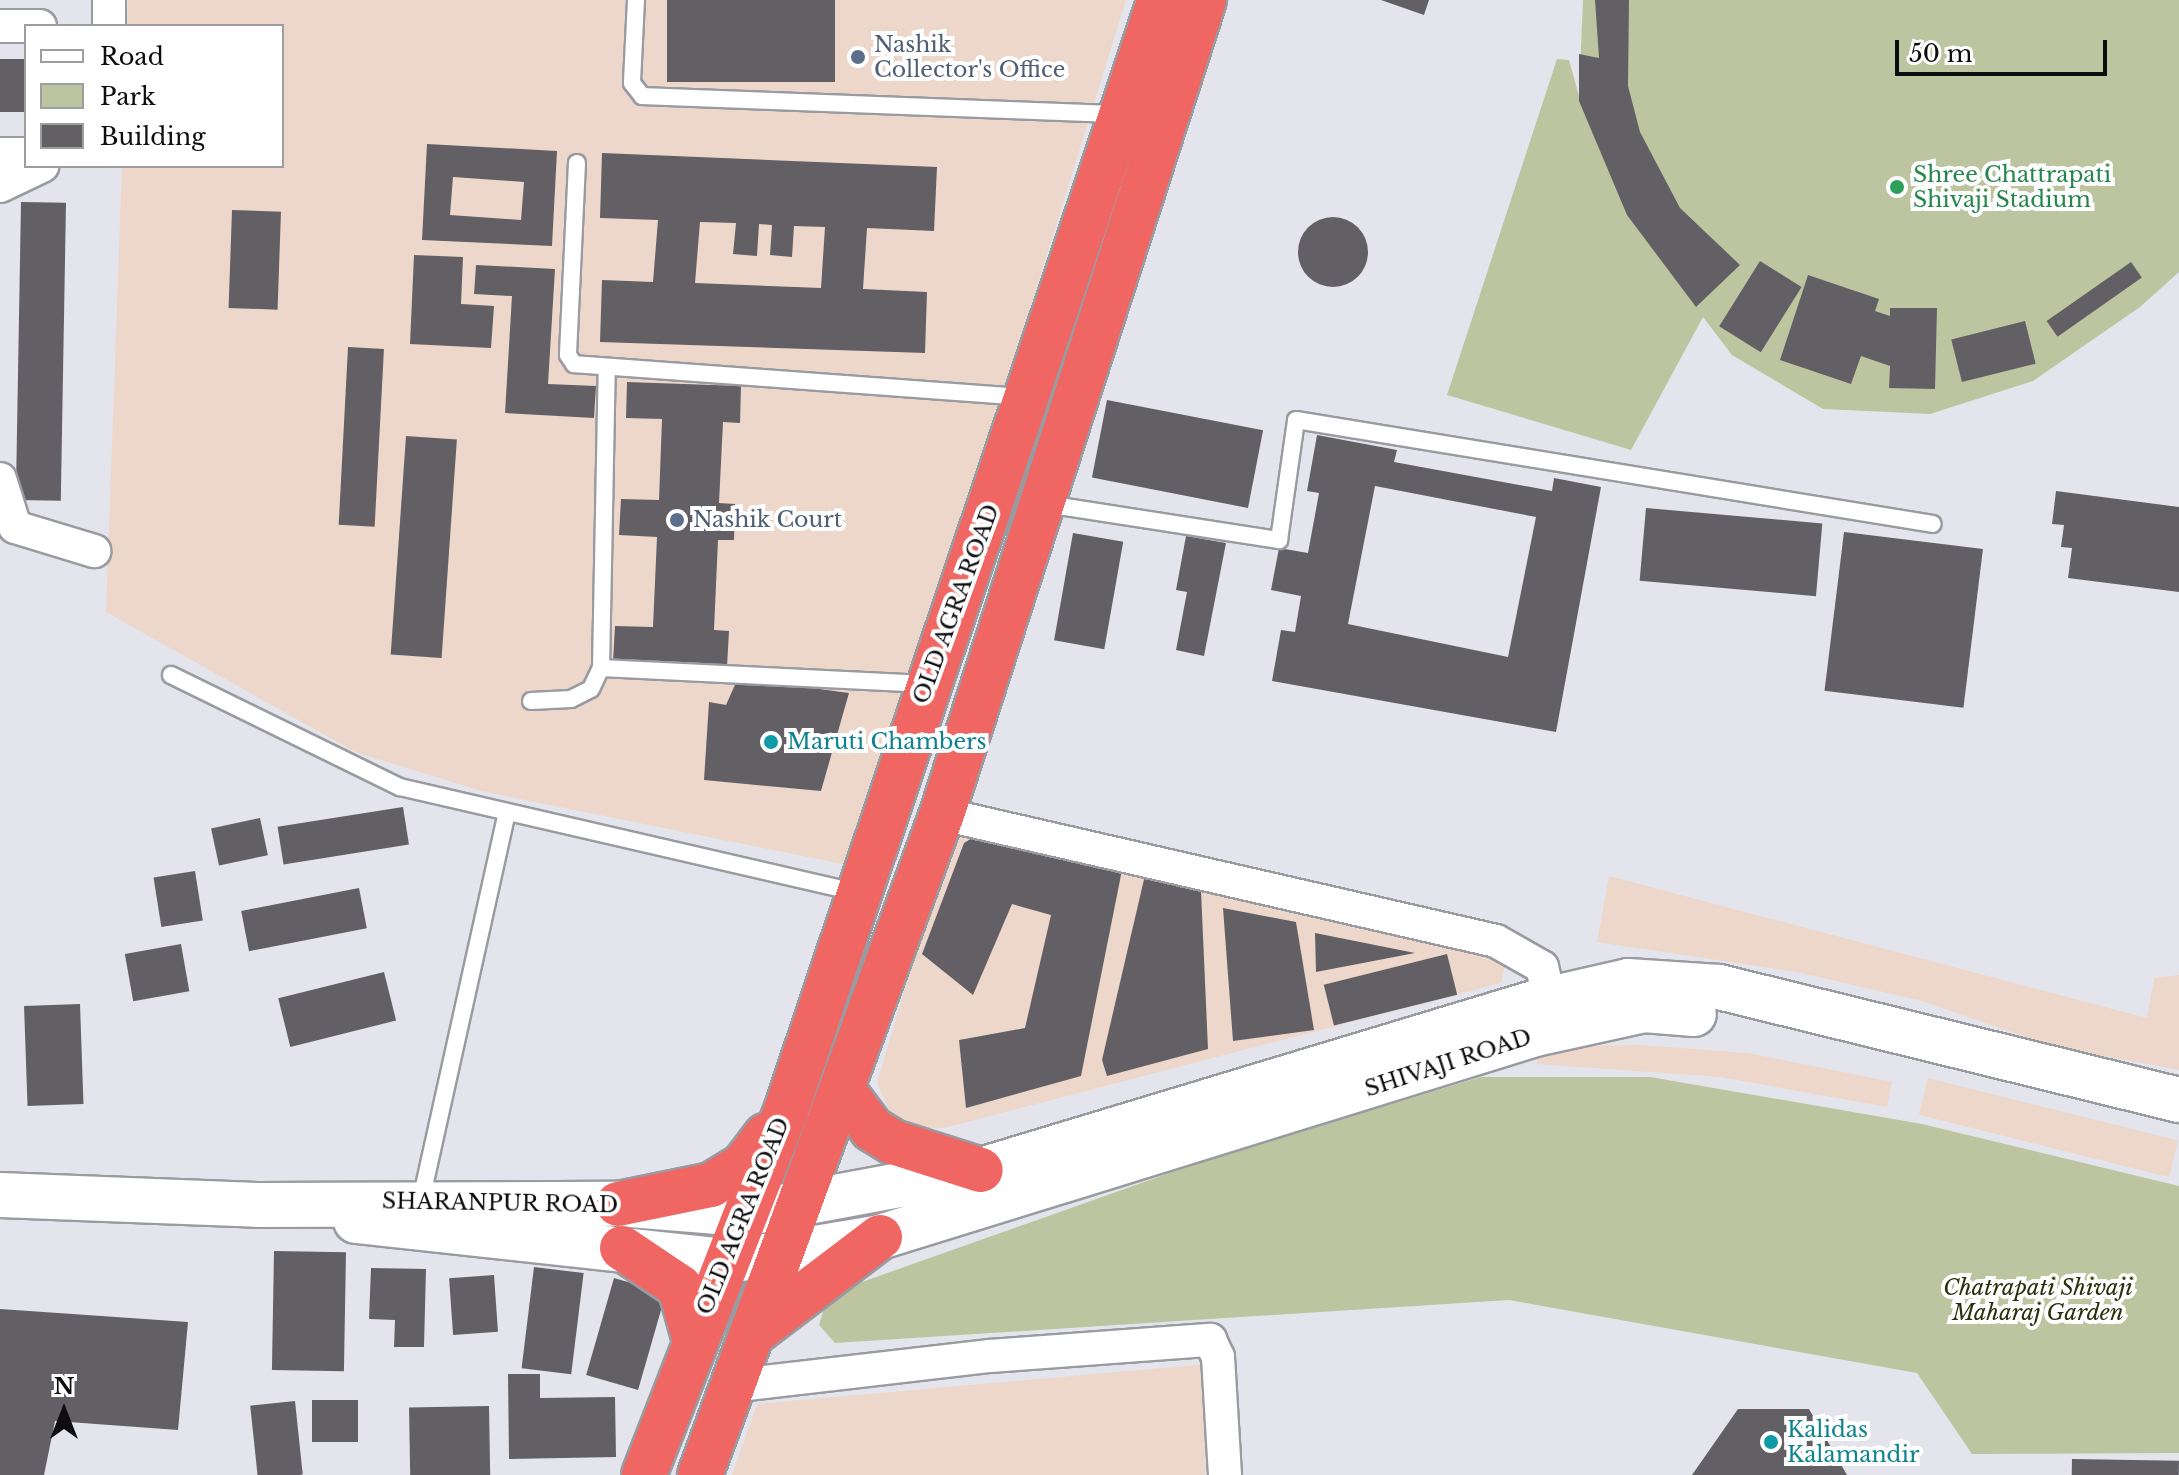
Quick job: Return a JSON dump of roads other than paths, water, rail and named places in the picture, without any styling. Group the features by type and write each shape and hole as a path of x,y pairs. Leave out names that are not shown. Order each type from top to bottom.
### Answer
{"highway":[{"name":"OLD AGRA ROAD","path":"644,1475 694,1337 786,1111 856,892 1029,398 1160,0"},
{"path":"700,1475 730,1386 843,1090 942,814 1046,504 1204,0"},
{"path":"843,1090 882,1136 981,1170"},
{"path":"618,1204 730,1176 786,1111"},
{"path":"749,1336 880,1237"},
{"path":"622,1248 680,1287 694,1337"}],"main road":[{"name":"SHIVAJI ROAD","path":"724,1261 880,1237 1553,1014 1628,981 1719,987 2179,1100"},
{"name":"SHIVAJI ROAD","path":"743,1214 981,1170 1553,1014 1644,1010 1725,1017 2179,1126"},
{"name":"SHARANPUR ROAD","path":"0,1195 257,1205 421,1200 618,1204 743,1214"},
{"name":"SHARANPUR ROAD","path":"257,1205 416,1231 622,1248 724,1261"}],"street":[{"path":"109,0 109,24"},
{"path":"0,26 24,26"},
{"path":"0,154 24,154"},
{"path":"0,186 38,168"},
{"path":"0,479 5,519 15,527 94,551"},
{"path":"942,814 1496,941 1542,967 1553,1014"},
{"path":"730,1386 990,1356 1210,1340 1218,1357 1225,1475"}],"lane":[{"path":"636,0 632,83 642,96 1122,114"},
{"path":"577,163 568,355 574,364 607,369 1029,398"},
{"path":"531,701 571,699 591,689 601,668 607,369"},
{"path":"1046,504 1279,540 1296,420 1933,524"},
{"path":"601,668 928,684"},
{"path":"171,675 400,787 856,892"},
{"path":"421,1200 507,812"}],"place":[{"name":"Nashik Collector's Office","path":"858,57"},
{"name":"Shree Chattrapati Shivaji Stadium","path":"1897,187"},
{"name":"Nashik Court","path":"677,520"},
{"name":"Maruti Chambers","path":"771,742"},
{"name":"Kalidas Kalamandir","path":"1771,1442"}],"park label":[{"name":"Chatrapati Shivaji Maharaj Garden","path":"2038,1300"}]}
